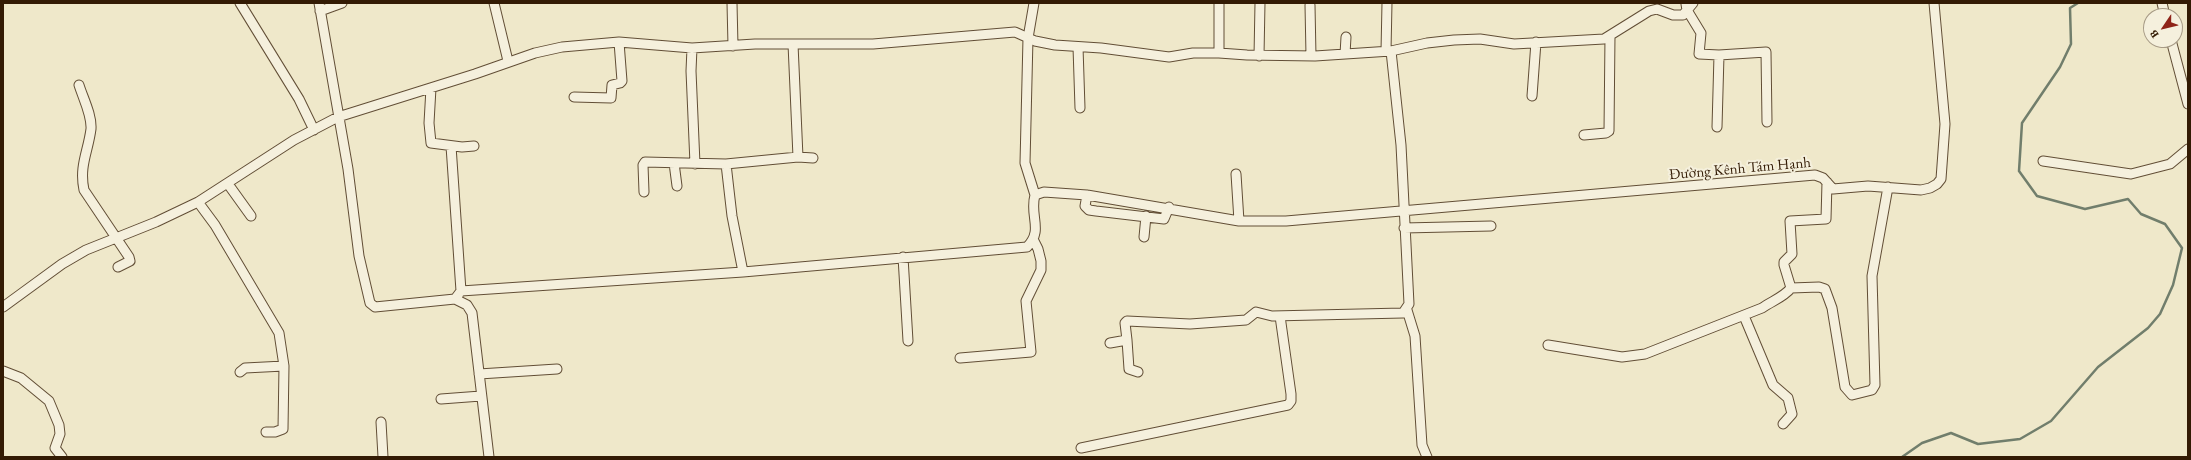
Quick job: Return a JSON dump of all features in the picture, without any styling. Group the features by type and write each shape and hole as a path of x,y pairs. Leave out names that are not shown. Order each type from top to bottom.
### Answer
{"street":[{"path":"240,3 296,93 314,130"},
{"path":"342,3 320,7 348,169 359,256 370,303 375,307 455,299 467,305 472,313 489,457"},
{"path":"494,3 508,61"},
{"path":"732,3 733,46"},
{"path":"455,299 462,291 743,272 1027,247 1034,241 1037,232 1033,202 1036,195 1025,163 1028,38 1034,3"},
{"path":"1219,3 1219,53"},
{"path":"1259,56 1260,3"},
{"path":"1387,3 1388,51 1401,145 1403,211 1409,304 1407,310 1415,336 1422,445 1427,457"},
{"name":"Đường Kênh Tám Hạnh","path":"1036,195 1044,192 1087,194 1239,220 1286,221 1816,175 1823,178 1833,189 1868,186 1921,190 1930,188 1937,184 1941,179 1945,124 1934,3"},
{"path":"1310,5 1311,56"},
{"path":"3,306 62,264 86,250 156,222 198,202 294,140 338,117 431,88 535,52 562,47 619,42 692,48 793,44 874,44 996,32 1015,32 1028,38 1055,45 1168,57 1193,53 1259,56 1311,56 1388,51 1427,43 1454,40 1480,39 1514,44 1604,39 1654,6 1673,15 1683,15 1688,5"},
{"path":"1688,5 1701,32 1699,54 1719,55 1766,52 1767,122"},
{"path":"1584,135 1606,133 1609,131 1610,36"},
{"path":"1346,37 1346,54"},
{"path":"574,97 611,98 612,85 622,81 619,42"},
{"path":"1532,96 1536,42"},
{"path":"793,44 798,157"},
{"path":"1078,47 1080,108"},
{"path":"692,48 690,71 695,164"},
{"path":"2173,48 2188,104"},
{"path":"1717,127 1719,55"},
{"path":"79,84 90,119 91,129 82,163 84,190 116,237 130,261 118,267"},
{"path":"431,88 430,141 432,144 474,146"},
{"path":"451,146 462,291"},
{"path":"2043,161 2131,174 2170,164 2188,149"},
{"path":"644,192 643,165 645,162 726,164 798,157 813,158"},
{"path":"674,163 677,186"},
{"path":"726,164 732,216 743,272"},
{"path":"1236,174 1239,220"},
{"path":"1791,288 1784,262 1792,254 1790,221 1826,219 1827,182"},
{"path":"228,184 251,216"},
{"path":"1548,345 1622,357 1645,354 1744,316 1782,296 1791,288 1825,289 1832,308 1845,387 1852,395 1872,390 1875,385 1872,276 1888,187"},
{"path":"1087,194 1085,205 1089,210 1165,219 1169,207"},
{"path":"198,202 215,225 247,280 274,322 279,333 284,366 283,429 266,432"},
{"path":"1144,237 1146,216"},
{"path":"1404,228 1491,226"},
{"path":"960,358 1024,354 1031,352 1026,302 1040,270 1041,261 1038,248 1034,241"},
{"path":"903,257 908,341"},
{"path":"1138,372 1129,369 1125,323 1127,321 1190,324 1249,320 1256,312 1280,316 1403,313 1407,310"},
{"path":"1081,448 1288,405 1291,401 1291,394 1280,316"},
{"path":"1744,316 1773,385 1788,398 1792,414 1783,424"},
{"path":"1110,344 1127,340"},
{"path":"240,372 245,368 284,366"},
{"path":"479,374 557,369"},
{"path":"3,371 21,378 49,401 59,425 60,434 55,448 62,457"},
{"path":"441,399 481,396"},
{"path":"380,422 383,457"}],"waterway":[{"path":"1902,457 1922,443 1951,433 1978,444 2020,439 2051,421 2098,367 2148,328 2160,314 2173,285 2182,248 2165,224 2141,214 2128,199 2085,209 2037,196 2019,171 2022,123 2060,67 2071,44 2070,8 2078,3"}]}
